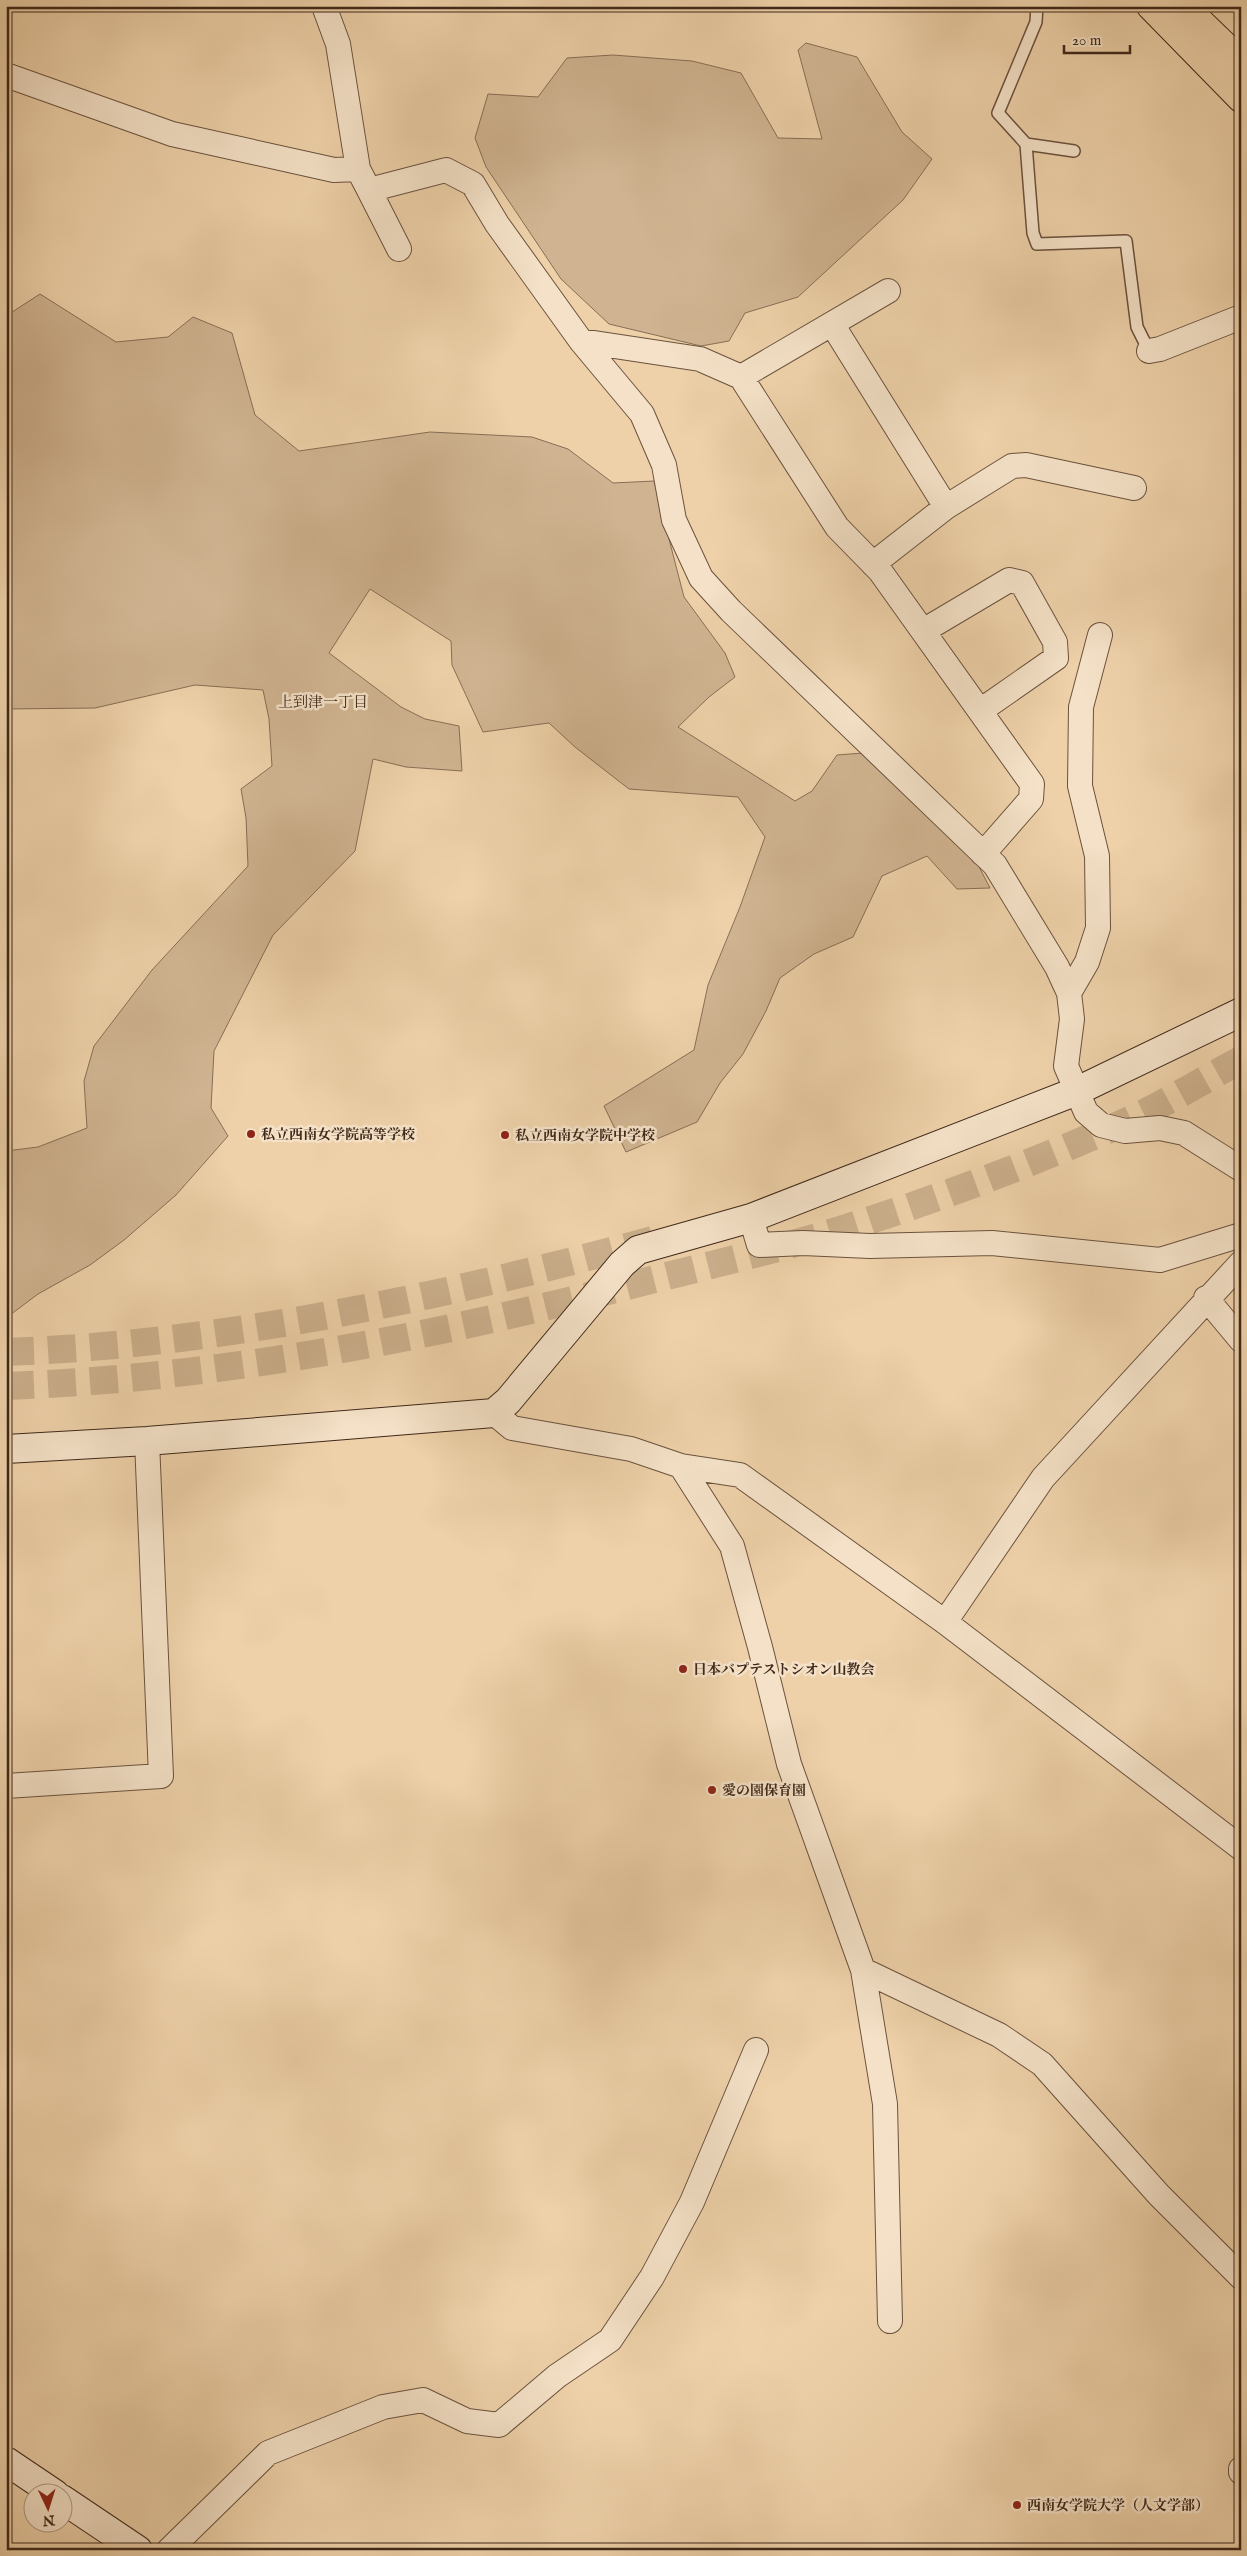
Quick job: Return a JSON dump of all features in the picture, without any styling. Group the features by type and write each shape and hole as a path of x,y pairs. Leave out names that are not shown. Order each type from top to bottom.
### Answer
{"highway":[{"path":"1151,6 1241,98"},
{"path":"1183,6 1237,56"}],"street":[{"path":"324,6 338,44 358,169 399,249"},
{"path":"6,75 172,134 334,170 358,169"},
{"path":"369,190 446,170 473,184 498,224 581,341 642,414 664,465 674,520 701,578 731,611 995,865 1057,967 1068,993 1072,1019 1066,1066 1086,1112 1101,1125 1125,1131 1160,1128 1184,1133 1241,1169"},
{"path":"741,376 888,291"},
{"path":"1149,351 1160,349 1241,317"},
{"path":"832,324 946,507"},
{"path":"581,341 700,359 741,376 837,527 873,564 1032,784 1032,799 983,854"},
{"path":"873,564 946,507 1012,466 1026,465 1134,488"},
{"path":"923,631 1010,580 1022,583 1055,642 1056,658 980,711"},
{"path":"1068,993 1087,962 1098,928 1097,856 1080,786 1081,707 1100,635"},
{"path":"6,1449 147,1441 494,1413 508,1400 622,1264 638,1250 751,1218 1076,1090 1241,1012"},
{"path":"751,1218 759,1245 992,1243 1160,1260 1241,1235"},
{"path":"945,1622 1043,1478 1206,1298 1241,1263"},
{"path":"1206,1298 1241,1340"},
{"path":"494,1413 512,1428 631,1448 681,1466 740,1475 945,1622 1241,1848"},
{"path":"6,1786 161,1776 147,1441"},
{"path":"681,1466 732,1546 760,1647 789,1764 863,1970 885,2104 890,2320"},
{"path":"863,1970 999,2035 1042,2064 1159,2195 1241,2277"},
{"path":"169,2550 268,2454 383,2408 423,2400 467,2421 499,2425 557,2376 610,2340 652,2277 692,2202 756,2050"},
{"path":"6,2460 41,2484"},
{"path":"72,2505 138,2550"}],"lane":[{"path":"1037,6 1036,22 998,113 1026,144 1033,234 1038,244 1126,241 1137,327 1149,351"},
{"path":"1026,144 1074,151"}],"shaded area":[{"path":"806,43 857,57 902,132 932,159 903,200 798,297 745,313 729,341 701,346 609,324 561,279 486,167 475,138 488,94 538,97 567,58 613,55 692,61 741,73 778,138 822,139 798,50"},
{"path":"40,294 116,342 168,337 193,317 232,333 255,415 299,451 430,432 532,437 568,449 613,483 654,481 684,597 725,653 735,677 709,697 678,727 795,801 812,791 837,755 863,753 975,859 990,888 957,889 927,856 882,876 853,937 814,954 780,978 766,1011 743,1054 720,1083 697,1122 626,1152 604,1106 694,1050 708,985 740,907 765,837 738,797 629,789 575,747 549,723 483,732 452,665 451,641 370,589 329,653 401,707 425,719 459,726 462,771 406,767 373,759 355,851 273,935 214,1051 211,1108 228,1136 176,1195 124,1240 90,1265 38,1294 6,1318 6,1151 38,1147 87,1128 84,1081 94,1046 152,970 248,866 246,818 241,789 272,766 269,719 263,690 195,685 95,708 6,709 6,316"}],"tunnel":[{"path":"6,1386 167,1374 328,1352 407,1337 565,1302 768,1251 913,1206 1053,1153 1136,1117 1241,1060"},
{"path":"6,1352 170,1339 332,1314 493,1280 653,1240"}],"place":[{"name":"私立西南女学院高等学校","path":"251,1134"},
{"name":"私立西南女学院中学校","path":"505,1135"},
{"name":"日本バプテストシオン山教会","path":"683,1669"},
{"name":"愛の園保育園","path":"712,1790"},
{"name":"西南女学院大学（人文学部）","path":"1017,2505"}],"district":[{"name":"上到津一丁目","path":"323,702"}]}
